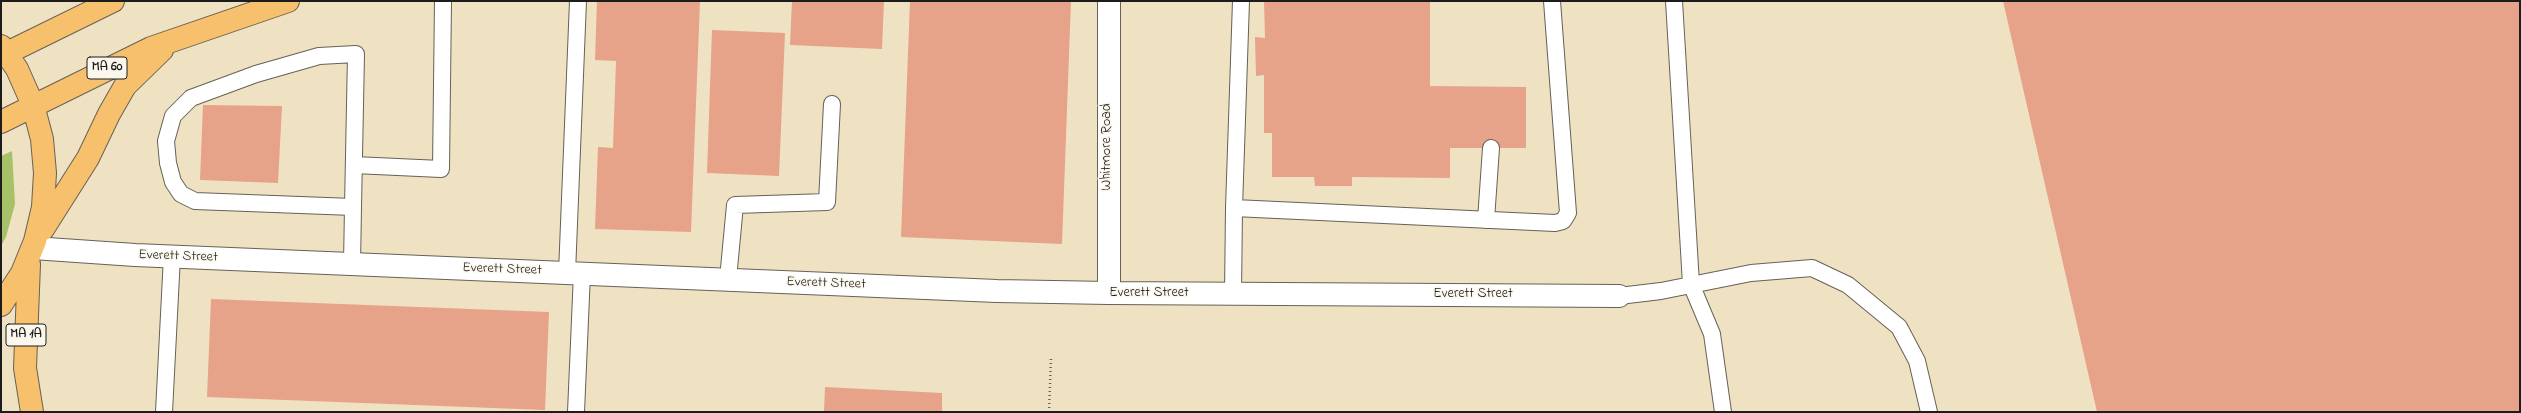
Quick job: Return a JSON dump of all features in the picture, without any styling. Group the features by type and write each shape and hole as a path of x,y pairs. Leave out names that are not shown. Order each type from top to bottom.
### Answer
{"highway":[{"path":"3,52 113,1"},
{"name":"MA 60","path":"1,122 124,60 183,36 288,1"},
{"path":"1,305 14,288 32,249 88,158 109,114 125,86 157,54 183,36"},
{"name":"MA 1A","path":"3,52 17,69 33,105 42,140 46,174 43,207 32,249 25,368 32,412"}],"street":[{"name":"Whitmore Road","path":"1109,1 1109,294"},
{"name":"Everett Street","path":"32,249 352,264 1109,294 1619,296"}],"lane":[{"path":"354,165 441,169 443,1"},
{"path":"576,412 575,273 578,1"},
{"path":"1233,294 1234,208 1241,1"},
{"path":"1234,208 1555,223 1563,221 1568,213 1552,1"},
{"path":"1674,1 1691,284 1712,334 1723,412"},
{"path":"352,264 356,54 319,56 256,74 190,98 173,116 166,141 168,163 173,182 181,194 195,201 353,207"},
{"path":"728,279 735,205 827,202 832,104"},
{"path":"1486,220 1491,148"},
{"path":"164,412 172,256"},
{"path":"1619,296 1661,291 1691,284 1750,274 1812,268 1848,285 1899,327 1917,361 1929,412"}],"path":[{"path":"1049,412 1051,358"}],"green space":[{"path":"12,151 15,204 6,237 1,246 1,156"}],"building":[{"path":"597,1 700,1 691,232 595,229 598,147 613,148 616,61 595,60"},
{"path":"792,1 884,1 882,49 790,45"},
{"path":"910,1 1071,1 1062,244 901,237"},
{"path":"1264,1 1430,1 1430,86 1526,87 1526,148 1450,148 1450,178 1352,177 1352,186 1315,186 1314,177 1272,177 1272,133 1264,133 1264,75 1256,76 1255,37 1265,38"},
{"path":"2003,1 2520,1 2520,412 2097,412"},
{"path":"712,30 785,33 779,176 707,173"},
{"path":"203,105 282,106 278,183 200,180"},
{"path":"211,299 549,312 545,410 207,397"},
{"path":"825,387 942,393 942,412 824,412"}]}
